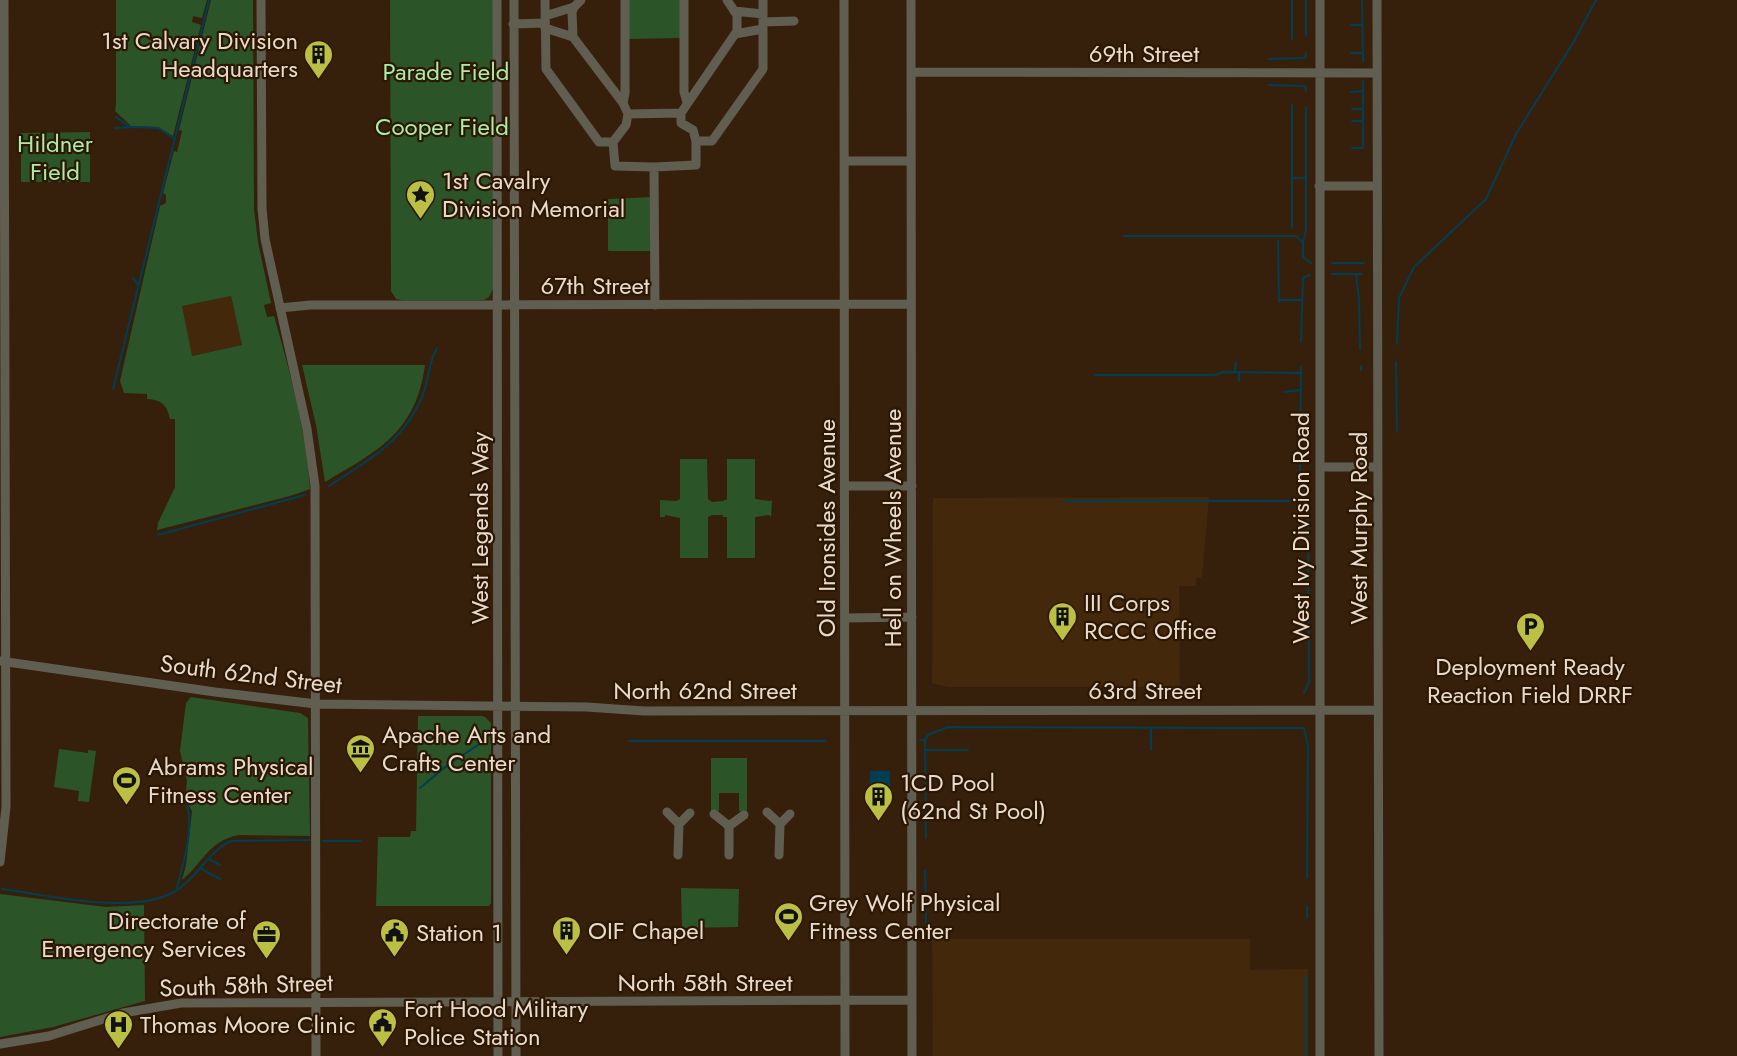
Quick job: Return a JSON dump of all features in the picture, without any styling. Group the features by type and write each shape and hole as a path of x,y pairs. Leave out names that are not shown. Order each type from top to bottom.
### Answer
{"street":[{"path":"0,862 6,807 2,397 2,19 4,0"},
{"path":"261,0 262,208 267,252 307,429 315,486 316,1056"},
{"name":"West Legends Way","path":"497,0 498,1056"},
{"name":"West Legends Way","path":"513,0 516,1056"},
{"path":"545,0 546,69 599,142 614,142"},
{"path":"623,103 625,93 625,0"},
{"path":"684,0 684,92 687,102"},
{"path":"513,24 545,23 573,37 623,103 628,114 626,125 614,142 615,166 696,165 696,141 693,130 681,123 681,113 737,31 737,15 727,0"},
{"path":"696,141 712,141 763,69 763,0"},
{"name":"Old Ironsides Avenue","path":"844,0 845,1056"},
{"name":"Hell on Wheels Avenue","path":"911,0 912,1056"},
{"name":"West Ivy Division Road","path":"1320,0 1320,1056"},
{"name":"West Murphy Road","path":"1377,0 1379,1056"},
{"path":"545,23 577,3"},
{"path":"573,37 572,12 577,3"},
{"path":"734,10 763,22"},
{"path":"735,34 763,22 794,21"},
{"name":"69th Street","path":"912,72 1377,73"},
{"path":"628,114 681,113"},
{"path":"845,161 911,161"},
{"path":"654,167 655,305"},
{"path":"1319,186 1377,186"},
{"name":"67th Street","path":"280,308 299,306 911,304"},
{"path":"1321,467 1378,467"},
{"path":"845,486 912,486"},
{"path":"846,618 912,617"},
{"name":"South 62nd Street","path":"3,661 215,692 316,704 498,706"},
{"name":"North 62nd Street","path":"498,706 587,707 644,711 912,710"},
{"name":"63rd Street","path":"912,710 1378,710"},
{"path":"667,812 679,824"},
{"path":"767,812 780,824"},
{"path":"678,855 679,824 690,813"},
{"path":"714,814 729,826"},
{"path":"729,826 744,814"},
{"path":"779,855 780,824 790,814"},
{"path":"729,826 729,855"},
{"name":"North 58th Street","path":"499,1002 912,1000"},
{"name":"South 58th Street","path":"0,1044 49,1036 123,1013 181,1003 499,1002"}],"shaded area":[{"path":"231,296 242,345 191,356 181,306"},
{"path":"1209,497 1202,577 1196,578 1196,586 1179,586 1180,687 948,687 932,683 933,498"},
{"path":"932,939 1250,939 1250,970 1308,969 1308,1056 933,1056"}],"green space":[{"path":"116,0 207,0 202,18 193,16 192,22 201,25 173,136 158,127 131,126 115,111"},
{"path":"211,0 253,0 254,210 258,242 271,303 264,305 267,317 274,316 291,380 305,445 310,489 157,530 175,487 175,419 170,419 163,404 147,399 147,394 124,393 120,381 160,206 166,203 166,195 163,193 174,151 177,152 182,131 179,130","holes":["231,296 242,345 192,356 182,306"]},
{"name":"Cooper Field","path":"390,0 493,0 493,289 489,297 484,300 402,300 396,299 391,291"},
{"path":"628,0 681,0 681,38 628,39"},
{"name":"Hildner Field","path":"90,132 90,182 21,182 21,133"},
{"path":"651,197 651,251 609,251 608,199"},
{"path":"302,365 425,365 413,407 392,437 362,460 325,482 316,425"},
{"path":"680,459 707,459 708,499 712,502 727,499 727,459 755,459 755,499 772,500 771,517 769,515 755,517 755,558 727,558 727,517 712,515 708,517 708,558 680,558 680,518 665,515 665,517 660,517 660,500 680,499"},
{"path":"191,697 300,713 308,718 310,836 239,835 229,838 213,847 182,880 186,865 192,811 185,799 187,781 180,751 186,703"},
{"path":"418,716 482,716 491,723 491,903 489,906 376,906 378,837 410,837 411,831 416,831"},
{"path":"59,749 88,753 88,750 96,751 89,802 78,801 79,791 54,787"},
{"path":"711,758 747,758 747,812 739,811 739,793 719,793 719,811 711,812"},
{"path":"681,888 739,889 738,927 682,928"},
{"path":"0,894 106,907 144,905 145,1001 53,1027 0,1037"}],"water":[{"path":"870,771 890,771 890,799 869,799"}],"waterway":[{"path":"113,389 209,0"},
{"path":"1292,0 1292,39"},
{"path":"1306,0 1306,36"},
{"path":"1362,0 1363,62"},
{"path":"1397,344 1399,298 1414,267 1486,199 1516,134 1573,43 1596,0"},
{"path":"1351,25 1362,25"},
{"path":"1269,59 1305,58 1306,53"},
{"path":"1351,53 1363,53"},
{"path":"1352,148 1363,148 1363,81"},
{"path":"1269,85 1305,86 1306,91"},
{"path":"1351,92 1363,91"},
{"path":"1292,105 1292,178 1306,178"},
{"path":"1303,242 1306,230 1306,107"},
{"path":"1352,109 1363,109"},
{"path":"116,117 130,127 158,128 175,139"},
{"path":"1352,121 1363,121"},
{"path":"115,128 130,127"},
{"path":"1292,178 1292,228"},
{"path":"1124,236 1296,236 1303,242 1303,257 1311,263"},
{"path":"1278,241 1279,302 1280,300 1302,300"},
{"path":"1332,263 1364,263"},
{"path":"1332,274 1362,274"},
{"path":"1356,274 1360,349"},
{"path":"1301,342 1303,278 1310,275"},
{"path":"133,278 138,285"},
{"path":"329,486 371,459 395,439 405,427 422,397 437,348"},
{"path":"1235,371 1236,362"},
{"path":"1396,362 1397,432"},
{"path":"1300,476 1301,367"},
{"path":"1239,372 1239,381"},
{"path":"1095,375 1301,373"},
{"path":"1284,392 1301,390"},
{"path":"1064,501 1300,501 1300,494"},
{"path":"158,535 305,495"},
{"path":"1300,501 1308,508 1309,682 1304,693"},
{"path":"925,740 928,735 948,727 1304,728"},
{"path":"1304,728 1308,746 1307,878"},
{"path":"1151,729 1151,750"},
{"path":"920,740 925,740 926,838"},
{"path":"629,741 826,741"},
{"path":"420,788 449,764 478,745"},
{"path":"925,750 968,750"},
{"path":"177,888 189,832 188,810 185,801"},
{"path":"2,889 65,899 134,903 154,899 180,888 214,853 230,841 310,840"},
{"path":"323,841 361,841"},
{"path":"209,859 220,865"},
{"path":"200,868 220,879"},
{"path":"925,870 926,923 929,939 932,941"},
{"path":"1307,906 1307,918"},
{"path":"1306,976 1306,1056"}],"place":[{"name":"1st Calvary Division Headquarters","path":"319,80"},
{"name":"1st Cavalry Division Memorial","path":"421,220"},
{"name":"III Corps RCCC Office","path":"1063,642"},
{"name":"Deployment Ready Reaction Field DRRF","path":"1530,652"},
{"name":"Apache Arts and Crafts Center","path":"361,774"},
{"name":"Abrams Physical Fitness Center","path":"127,806"},
{"name":"1CD Pool (62nd St Pool)","path":"879,822"},
{"name":"Grey Wolf Physical Fitness Center","path":"788,942"},
{"name":"OIF Chapel","path":"567,956"},
{"name":"Station 1","path":"395,958"},
{"name":"Directorate of Emergency Services","path":"267,960"},
{"name":"Fort Hood Military Police Station","path":"383,1048"},
{"name":"Thomas Moore Clinic","path":"119,1050"}],"park label":[{"name":"Parade Field","path":"446,71"}]}
